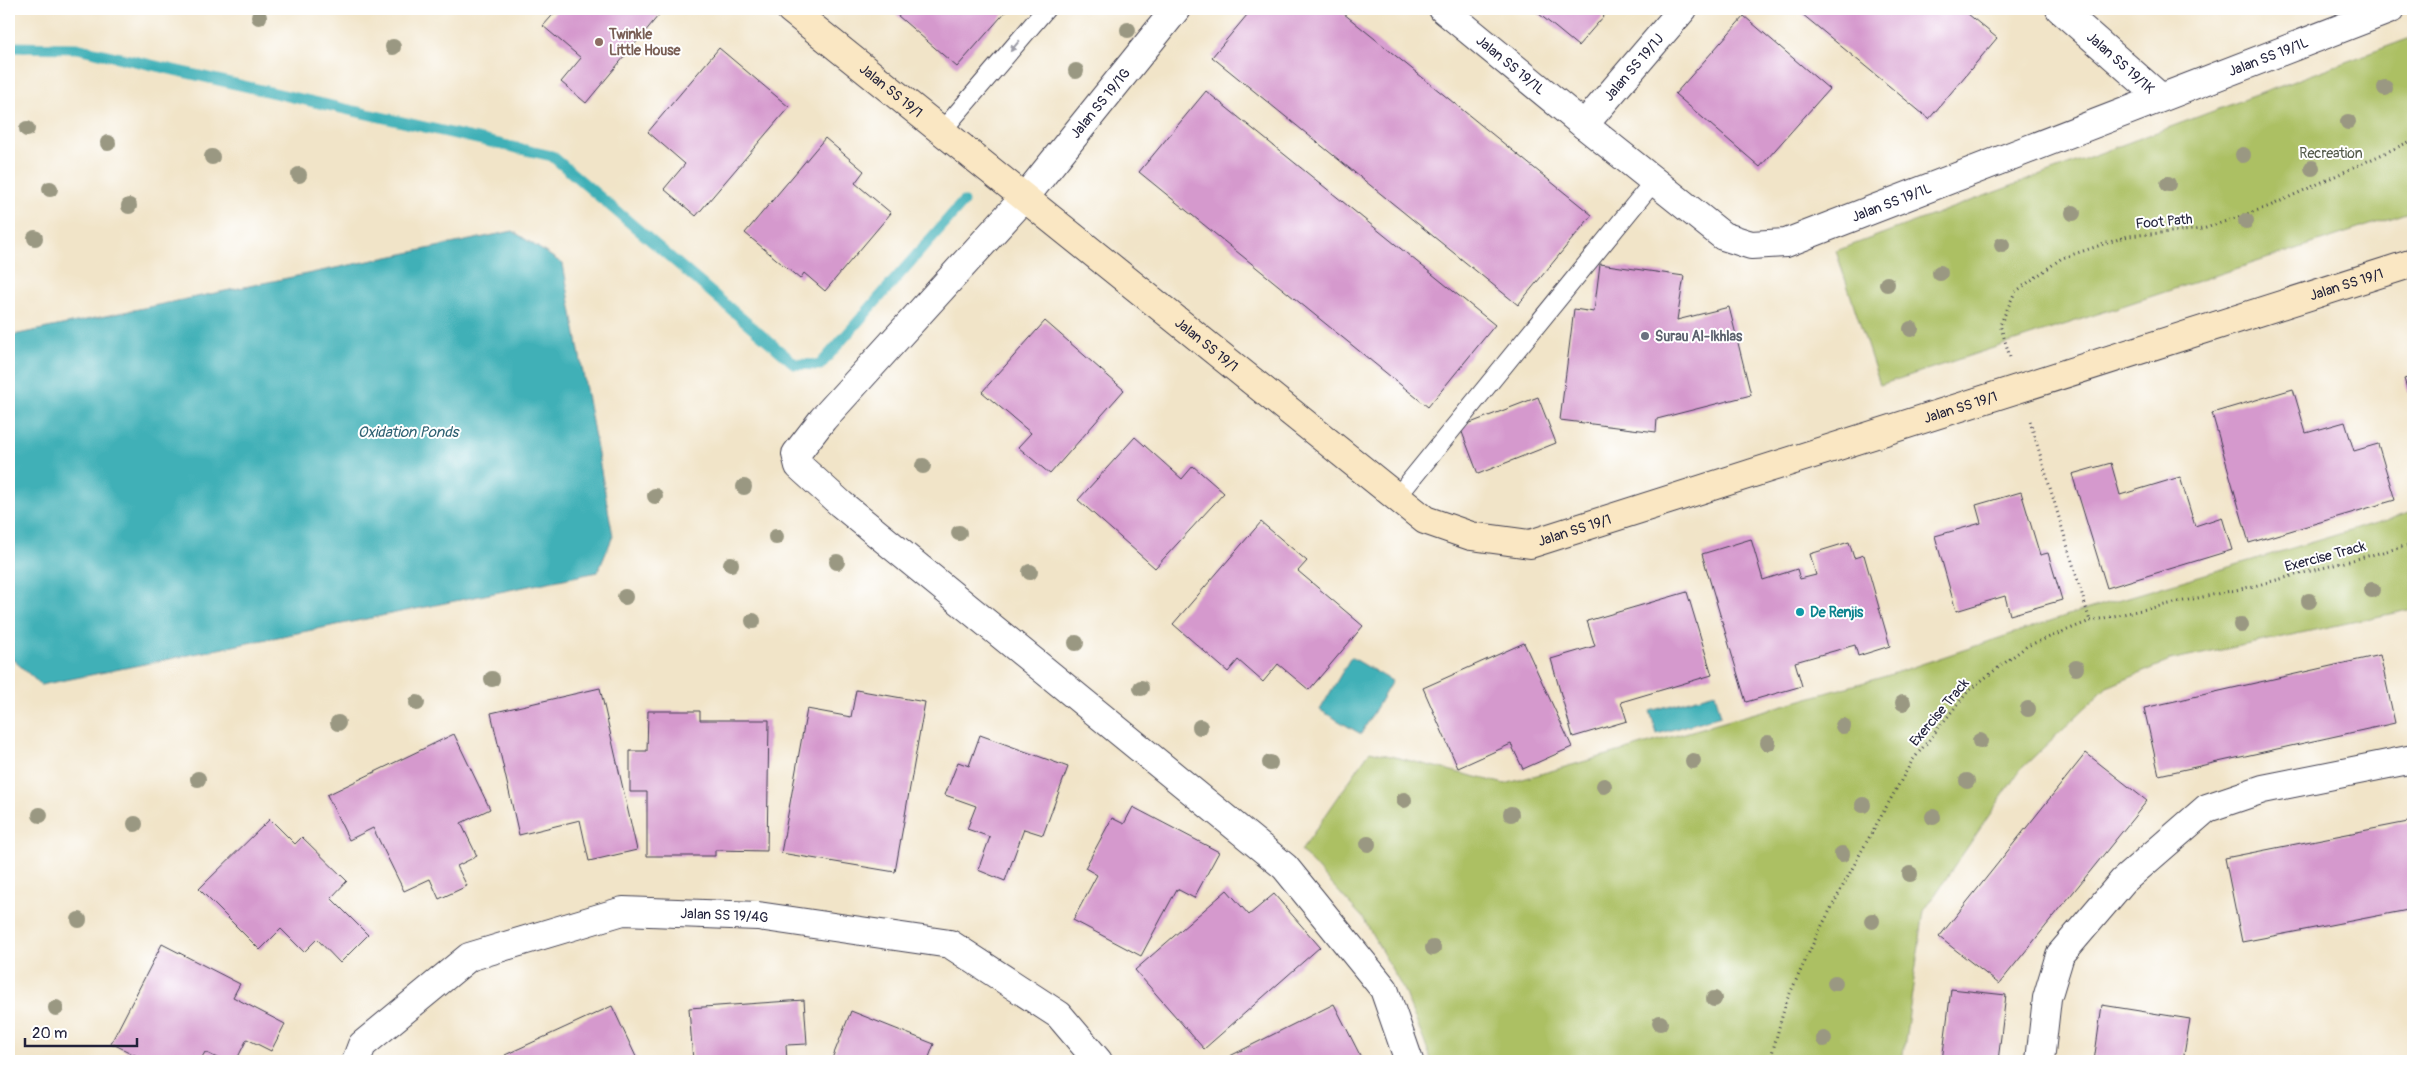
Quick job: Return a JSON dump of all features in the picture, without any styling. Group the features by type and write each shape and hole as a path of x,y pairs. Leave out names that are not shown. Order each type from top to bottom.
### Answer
{"street":[{"name":"Jalan SS 19/1","path":"790,9 1425,520 1471,536 1530,544 2413,263"},
{"name":"Jalan SS 19/1G","path":"1176,9 1025,197 824,419 796,454 799,466 849,510 1285,868 1384,989 1409,1061"},
{"name":"Jalan SS 19/1L","path":"1443,9 1584,125 1724,236 1751,245 1786,243 2391,9"},
{"name":"Jalan SS 19/1J","path":"1584,125 1683,9"},
{"name":"Jalan SS 19/1K","path":"2060,9 2160,97"},
{"path":"2040,1061 2047,998 2060,955 2123,881 2207,808 2263,789 2413,759"},
{"name":"Jalan SS 19/4G","path":"356,1061 362,1045 469,956 623,911 758,916 950,944 1059,1015 1098,1061"}],"lane":[{"path":"941,132 1046,9"},
{"path":"1397,497 1654,181"}],"path":[{"name":"Foot Path","path":"2090,621 2000,325 2014,292 2062,258 2128,236 2202,229 2270,206 2413,140"},
{"name":"Exercise Track","path":"1770,1061 1786,1002 1818,933 1912,761 1968,690 2027,646 2090,621 2254,586 2413,544"}],"green space":[{"name":"Recreation","path":"2413,37 2413,211 1880,385 1836,251"},
{"path":"2413,512 2413,609 2170,661 2107,687 2020,770 1924,911 1902,1061 1432,1061 1403,989 1363,918 1301,851 1370,751 1505,784 1886,676 2068,615"}],"water":[{"name":"Oxidation Ponds","path":"513,231 563,264 613,536 598,572 41,685 9,656 9,336"},
{"path":"1351,657 1392,681 1361,734 1320,710"},
{"path":"1715,693 1721,716 1657,734 1650,711"}],"building":[{"name":"Twinkle Little House","path":"558,9 663,10 586,103 561,82 581,58 543,26"},
{"path":"890,9 1008,9 957,67"},
{"path":"1252,9 1338,9 1592,215 1518,305 1212,57"},
{"path":"1533,9 1610,9 1578,46"},
{"path":"1796,9 1962,9 1997,38 1929,119"},
{"path":"1744,16 1829,89 1760,167 1675,94"},
{"path":"719,48 789,107 696,216 664,189 685,164 648,132"},
{"path":"1206,91 1495,325 1428,407 1139,172"},
{"path":"825,138 864,171 855,183 891,213 825,291 804,273 800,279 745,233"},
{"path":"1600,264 1684,276 1677,320 1729,307 1751,395 1657,419 1656,432 1560,420 1574,309 1594,312"},
{"path":"1045,321 1124,390 1050,474 1018,447 1031,433 982,392"},
{"path":"2413,376 2413,406 2404,379"},
{"path":"2293,389 2306,433 2345,422 2354,451 2378,444 2395,500 2249,543 2212,413"},
{"path":"1538,397 1556,443 1478,474 1460,427"},
{"path":"1135,437 1182,479 1193,466 1224,493 1155,568 1078,500"},
{"path":"2111,463 2120,495 2180,477 2195,526 2222,517 2232,550 2107,588 2072,474"},
{"path":"2021,492 2040,555 2048,553 2062,600 2010,615 2005,596 1956,611 1935,536 1981,523 1976,505"},
{"path":"1261,522 1307,561 1298,571 1363,626 1309,690 1278,664 1263,682 1238,660 1228,672 1173,624"},
{"name":"De Renjis","path":"1751,539 1763,580 1797,569 1800,579 1816,575 1810,554 1849,542 1854,558 1864,555 1890,646 1858,656 1855,645 1795,662 1802,686 1746,702 1702,554"},
{"path":"1687,592 1712,675 1621,702 1627,721 1573,737 1551,659 1595,646 1587,621"},
{"path":"1524,643 1572,747 1523,769 1511,744 1458,768 1423,688"},
{"path":"2380,655 2395,723 2159,775 2144,708"},
{"path":"600,688 637,850 589,861 580,820 519,835 491,713"},
{"path":"856,690 925,702 895,872 781,853 807,709 851,717"},
{"path":"648,711 700,711 700,720 769,720 767,851 715,850 715,856 647,856 647,792 630,792 630,751 647,751"},
{"path":"454,734 490,809 461,823 477,856 457,866 467,886 439,899 430,879 404,891 373,828 349,840 327,795"},
{"path":"980,735 1068,767 1043,835 1024,829 1005,881 978,870 990,837 967,829 976,806 945,795 958,762 969,766"},
{"path":"2086,753 2147,801 1999,984 1939,937"},
{"path":"1133,807 1219,852 1194,898 1177,889 1141,956 1073,920 1097,875 1085,868 1112,818 1124,824"},
{"path":"270,819 295,844 302,837 347,881 331,898 368,935 340,963 317,939 304,952 281,929 260,950 199,889"},
{"path":"2413,821 2413,909 2242,942 2225,858"},
{"path":"1227,890 1249,915 1274,894 1320,947 1204,1049 1135,970"},
{"path":"162,944 240,984 233,997 285,1024 271,1051 247,1039 236,1061 223,1061 205,1052 200,1061 147,1061 111,1043"},
{"path":"1951,989 2006,995 1998,1061 1942,1061"},
{"path":"804,1000 807,1044 786,1045 787,1061 693,1061 689,1008"},
{"path":"1334,1004 1363,1061 1225,1061 1224,1059"},
{"path":"2102,1005 2190,1019 2183,1061 2094,1061"},
{"path":"612,1006 638,1061 508,1061 505,1055"},
{"path":"851,1011 934,1044 928,1060 931,1061 831,1061"}],"waterway":[{"path":"9,47 77,48 552,156 795,364 820,365 963,202"}],"place":[{"name":"Twinkle Little House","path":"599,42"},
{"name":"Surau Al-Ikhlas","path":"1645,336"},
{"name":"De Renjis","path":"1800,612"}]}
